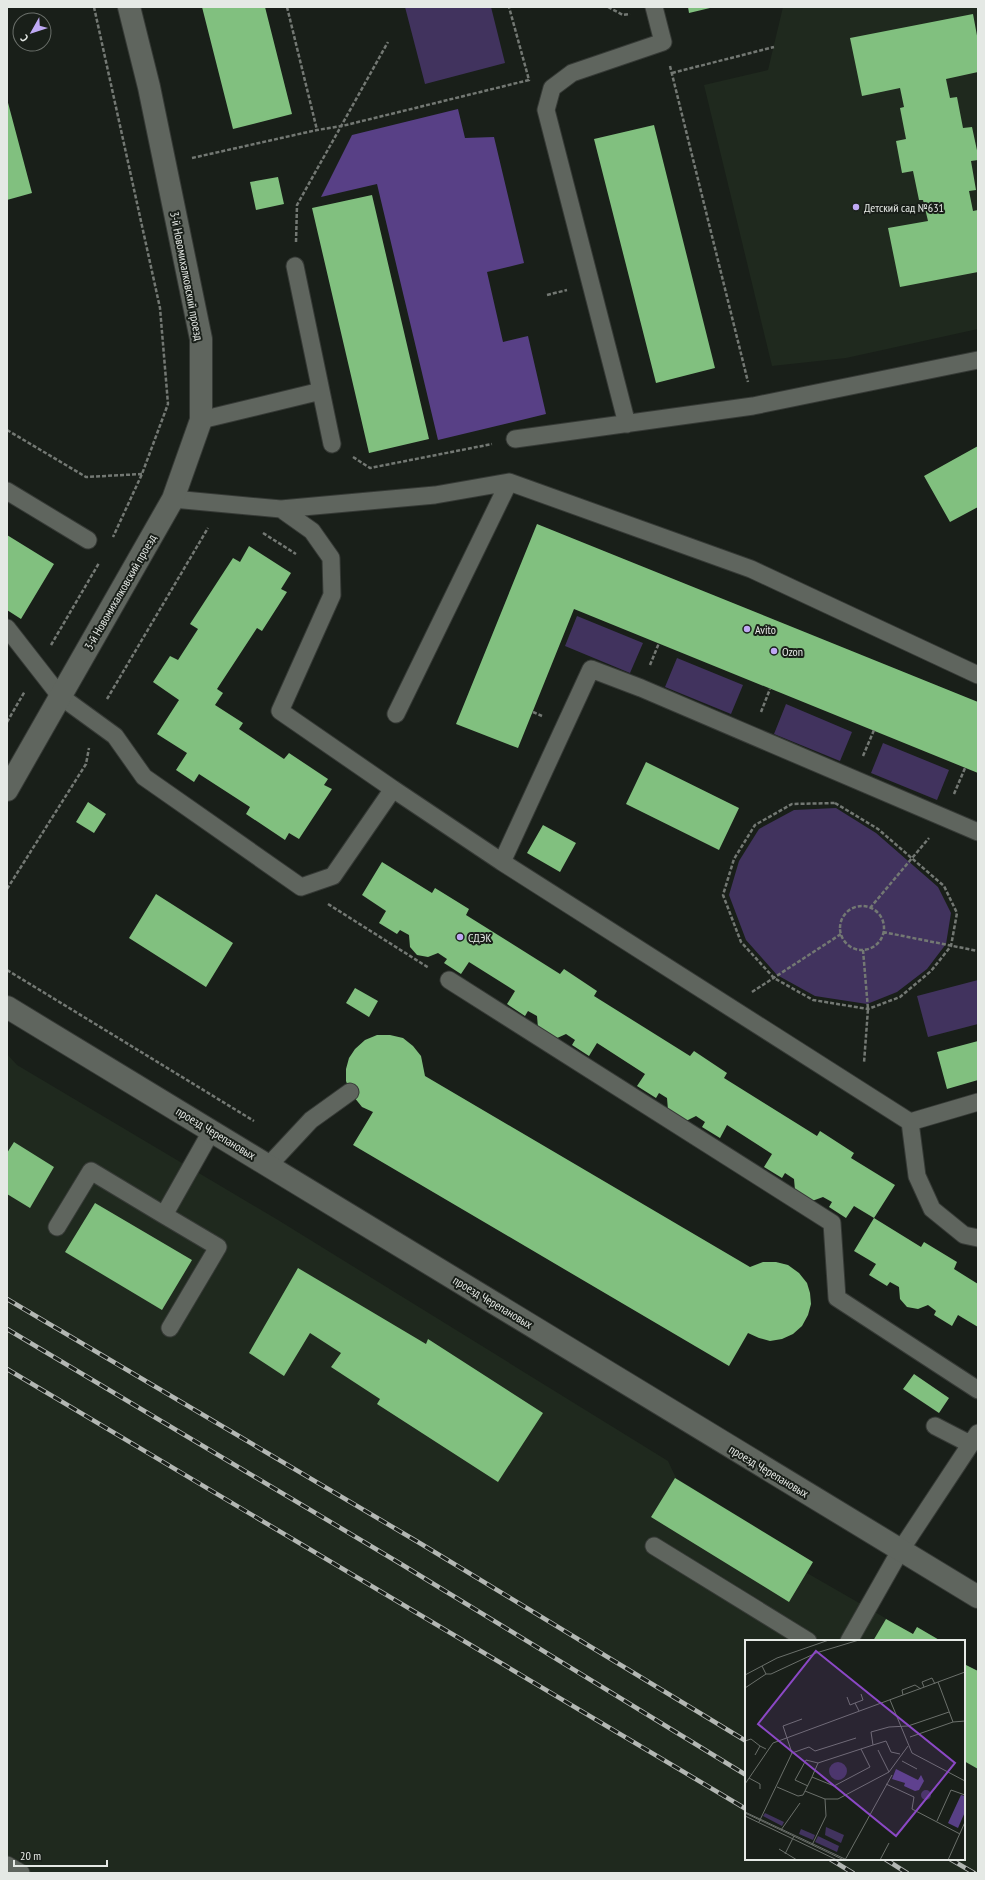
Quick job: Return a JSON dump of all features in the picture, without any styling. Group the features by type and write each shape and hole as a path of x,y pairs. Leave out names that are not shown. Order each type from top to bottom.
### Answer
{"street":[{"name":"3-й Новомихалковский проезд","path":"7,790 173,499 201,420 201,339 149,87 129,7"},
{"name":"проезд Черепановых","path":"7,1007 212,1130 900,1551 978,1597"}],"lane":[{"path":"627,424 546,110 552,88 572,73 663,42 654,7"},
{"path":"295,266 332,444"},
{"path":"514,439 754,406 978,360"},
{"path":"201,420 321,391"},
{"path":"173,499 281,509 435,495 509,482 751,569 978,675"},
{"path":"396,714 509,482"},
{"path":"7,490 88,540"},
{"path":"281,509 312,531 332,558 332,595 280,711 502,862 910,1122 978,1102"},
{"path":"7,628 60,696 115,736 144,777 300,887 333,876 393,789"},
{"path":"502,862 591,669 752,735 978,832"},
{"path":"449,980 832,1223 837,1298 978,1390"},
{"path":"269,1165 311,1120 350,1092"},
{"path":"910,1122 917,1176 932,1208 964,1235 978,1238"},
{"path":"164,1215 212,1130"},
{"path":"57,1227 90,1171 218,1247 170,1328"},
{"path":"850,1640 900,1551 974,1438 935,1426"},
{"path":"654,1546 806,1640"},
{"path":"7,1865 21,1873"}],"path":[{"path":"94,7 160,308 168,404 142,474 113,537"},
{"path":"287,7 317,130"},
{"path":"164,164 317,130 342,126 529,80 509,7"},
{"path":"295,266 297,205 388,42"},
{"path":"663,42 672,73 754,406"},
{"path":"672,73 774,47"},
{"path":"7,430 86,477 142,474"},
{"path":"332,444 370,468 514,439"},
{"path":"7,889 86,764 94,721 207,528 212,525"},
{"path":"260,531 297,556"},
{"path":"7,722 101,558"},
{"path":"836,803 878,829 913,859 944,886 957,914 951,946 931,971 900,996 868,1009 814,1000 774,978 741,942 723,895 734,859 755,825 792,804 836,803"},
{"path":"870,908 913,859 944,818"},
{"path":"300,887 449,980"},
{"path":"860,907 870,908 878,914 883,923 883,932 880,941 872,948 863,950 853,949 845,943 841,934 840,925 844,916 851,909 860,907"},
{"path":"883,932 978,951"},
{"path":"729,1007 841,934"},
{"path":"863,950 868,1009 863,1092"},
{"path":"7,970 254,1121"}],"shaded area":[{"path":"405,7 491,7 505,63 425,84"},
{"name":"Детский сад №631","path":"783,7 978,7 978,329 846,358 772,366 704,85 768,70"},
{"path":"458,109 465,138 494,137 524,263 487,272 503,342 528,336 546,414 438,440 377,184 321,197 352,135"},
{"path":"577,616 643,643 630,673 565,646"},
{"path":"677,658 743,685 731,714 665,687"},
{"path":"786,704 852,732 840,761 774,734"},
{"path":"883,743 949,770 937,800 871,773"},
{"path":"836,808 876,833 938,887 951,913 946,944 927,969 897,992 867,1004 815,996 777,975 746,940 729,895 739,861 759,829 794,810"},
{"path":"978,980 978,1024 928,1037 917,996"},
{"path":"7,1054 17,1065 278,1220 668,1461 676,1478 813,1562 807,1573 913,1634 917,1627 939,1640 745,1640 745,1860 965,1860 965,1664 978,1671 978,1873 7,1873"}],"building":[{"path":"202,7 265,7 292,114 233,129"},
{"path":"688,7 709,7 710,8 689,13"},
{"path":"973,14 978,41 978,72 946,79 950,98 957,97 963,128 972,127 978,155 978,160 971,161 976,190 969,191 973,211 978,210 978,272 900,287 888,228 928,221 923,200 919,200 913,171 902,173 896,141 906,139 900,108 904,107 900,88 862,96 850,38"},
{"path":"7,99 32,193 7,200"},
{"path":"654,125 715,368 656,383 594,139"},
{"path":"278,177 284,204 256,210 250,182"},
{"path":"372,195 429,439 369,453 312,208"},
{"path":"978,446 978,507 950,522 924,476"},
{"path":"537,524 978,702 978,773 574,609 518,748 456,724"},
{"path":"7,535 54,564 21,619 7,610"},
{"path":"249,546 291,573 281,589 287,592 262,631 257,628 217,689 223,693 215,705 243,723 239,729 284,759 289,753 328,779 324,785 332,789 299,839 289,833 285,840 246,814 250,807 199,774 194,782 176,770 187,753 157,734 179,700 153,682 170,656 178,660 198,629 190,624 233,558 240,562"},
{"path":"646,762 739,808 719,850 626,804"},
{"path":"88,802 106,814 94,833 76,822"},
{"path":"543,825 576,843 560,872 527,853"},
{"path":"382,862 432,893 435,888 469,909 466,915 560,974 564,969 597,991 594,996 690,1056 694,1051 727,1073 724,1078 817,1136 820,1131 854,1153 851,1158 895,1185 874,1218 854,1206 846,1218 829,1207 832,1202 823,1197 812,1201 795,1190 794,1179 785,1173 782,1178 764,1167 772,1154 727,1125 720,1138 702,1127 705,1122 696,1116 686,1121 668,1110 667,1098 659,1093 656,1098 637,1086 645,1074 597,1043 589,1056 572,1045 575,1040 566,1034 555,1039 538,1028 537,1016 528,1011 525,1016 507,1004 515,991 469,962 461,974 444,963 447,959 438,953 428,957 417,955 410,947 409,935 400,930 397,934 379,923 386,911 362,895"},
{"path":"156,894 233,943 206,987 129,938"},
{"path":"355,988 378,1001 369,1017 346,1003"},
{"path":"377,1035 390,1035 403,1038 413,1046 421,1056 425,1076 750,1267 763,1262 776,1262 788,1265 799,1273 807,1283 810,1293 811,1304 808,1315 802,1326 793,1334 782,1339 770,1341 748,1333 729,1366 353,1145 373,1112 362,1107 350,1092 346,1081 346,1069 349,1058 355,1049 365,1040"},
{"path":"978,1041 978,1080 947,1089 937,1052"},
{"path":"14,1142 54,1167 30,1208 7,1194 7,1153"},
{"path":"95,1203 192,1260 162,1310 65,1252"},
{"path":"874,1218 921,1247 924,1242 957,1262 954,1269 978,1284 978,1327 958,1315 952,1326 934,1315 936,1311 928,1305 918,1309 907,1307 900,1299 899,1287 890,1282 887,1286 869,1275 876,1264 854,1251"},
{"path":"298,1268 426,1344 428,1339 543,1413 498,1482 377,1404 380,1399 331,1367 341,1353 310,1333 284,1376 249,1353"},
{"path":"914,1374 949,1398 939,1413 903,1389"},
{"path":"675,1478 813,1562 789,1602 651,1517"},
{"path":"886,1619 913,1634 917,1627 939,1640 874,1640"},
{"path":"965,1664 978,1671 978,1769 965,1762"}],"railway":[{"path":"7,1299 418,1542 745,1740"},
{"path":"7,1329 401,1564 745,1774"},
{"path":"7,1369 745,1808"},
{"path":"832,1860 853,1873"},
{"path":"887,1860 907,1873"},
{"path":"952,1860 974,1873"}],"place":[{"name":"Детский сад №631","path":"856,207"},
{"name":"Avito","path":"747,629"},
{"name":"Ozon","path":"774,651"},
{"name":"СДЭК","path":"460,937"}]}
